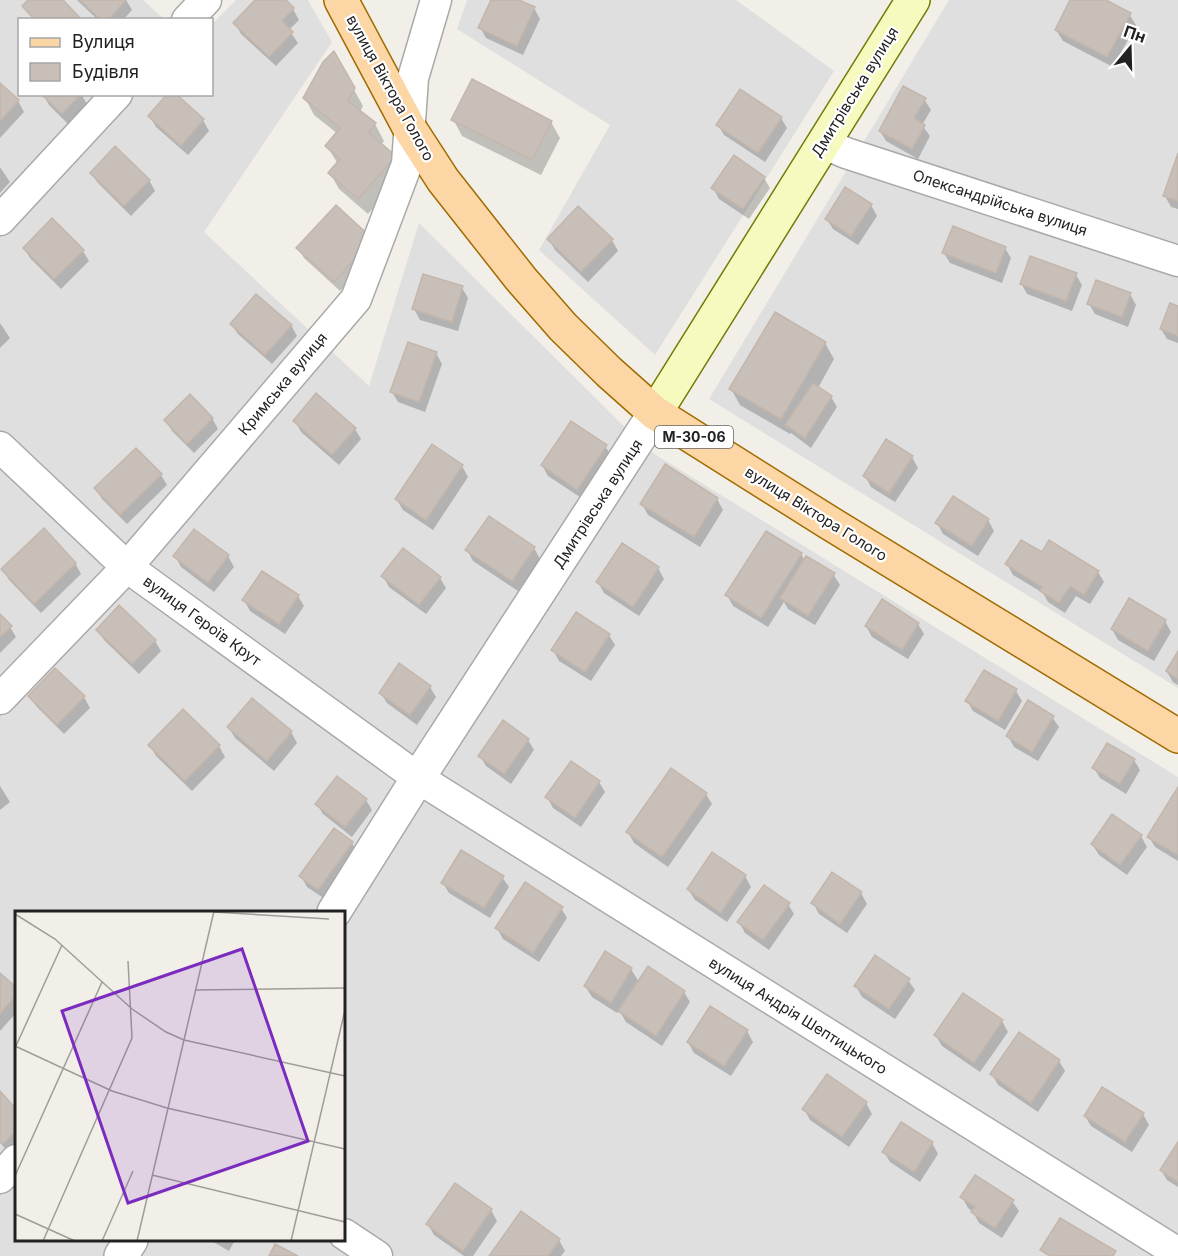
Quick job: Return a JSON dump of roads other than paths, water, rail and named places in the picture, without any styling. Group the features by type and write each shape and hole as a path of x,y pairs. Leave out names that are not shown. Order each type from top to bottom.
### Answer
{"main road":[{"name":"вулиця Віктора Голого","path":"340,0 410,129 443,180 521,279 563,327 655,413 838,529 1178,736"},
{"name":"Дмитрівська вулиця","path":"655,413 913,0"}],"street":[{"path":"189,18 206,0"},
{"name":"Кримська вулиця","path":"0,699 127,567 356,298 407,165 413,78 436,0"},
{"path":"0,220 115,96"},
{"name":"Олександрійська вулиця","path":"823,143 846,153 1178,261"},
{"name":"Дмитрівська вулиця","path":"335,911 418,778 655,413"},
{"name":"вулиця Героїв Крут","path":"0,447 127,567 418,778"},
{"name":"вулиця Андрія Шептицького","path":"418,778 1178,1253"},
{"path":"0,1178 15,1161"},
{"path":"345,1235 377,1256"},
{"path":"121,1256 130,1241"}]}
